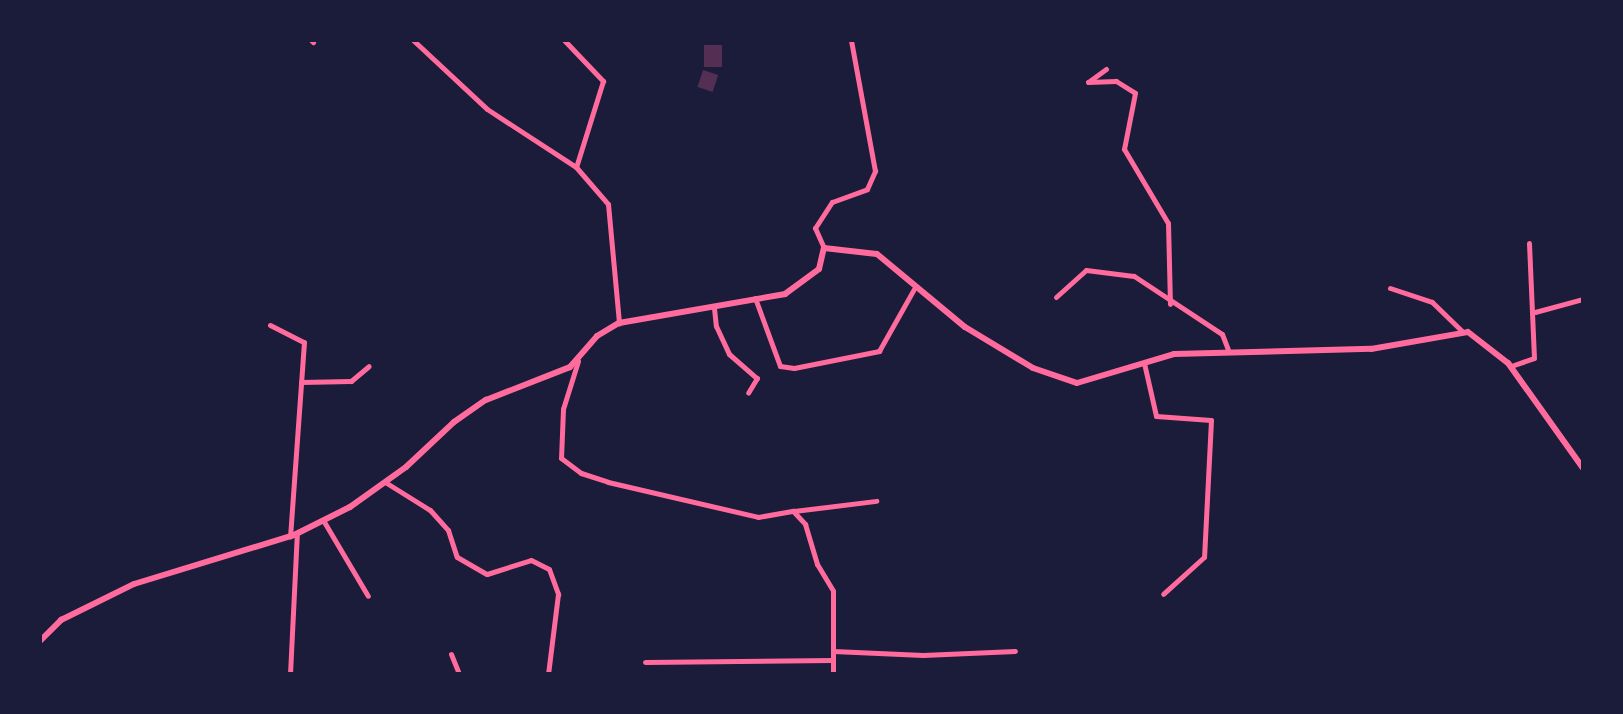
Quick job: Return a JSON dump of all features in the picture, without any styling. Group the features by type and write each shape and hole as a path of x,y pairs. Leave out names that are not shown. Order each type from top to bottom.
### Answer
{"street":[{"path":"413,40 487,109 576,167 608,204 619,323"},
{"path":"564,40 603,81 576,167"},
{"path":"851,40 875,171 867,189 832,202 815,228 824,248 819,269 806,282 785,294 619,323 597,336 578,361 563,409 561,458 570,467 608,482 758,517 876,501"},
{"path":"1106,69 1088,82 1116,81 1135,93 1124,149 1168,223 1170,304"},
{"path":"1511,366 1534,358 1535,312 1529,243"},
{"path":"824,248 877,254 914,289 965,327 1050,376 1077,383 1144,363 1228,350 1371,349 1463,332"},
{"path":"1056,297 1086,270 1103,269 1134,276 1170,304 1222,334 1228,350"},
{"path":"1390,288 1432,302 1463,332 1487,342 1511,366 1583,468"},
{"path":"755,298 780,366 794,368 879,351 914,289"},
{"path":"1535,312 1583,299"},
{"path":"714,308 716,326 729,354 757,378 748,393"},
{"path":"270,325 304,342 293,535 290,674"},
{"path":"40,641 61,620 134,584 293,535 323,520 385,482 486,400 578,361"},
{"path":"1144,363 1156,416 1211,420 1204,557 1163,594"},
{"path":"301,382 351,381 369,366"},
{"path":"385,482 430,510 448,530 457,557 487,574 531,560 549,569 558,594 548,674"},
{"path":"793,511 805,524 817,564 833,591 833,674"},
{"path":"323,520 368,596"},
{"path":"833,651 923,655 1015,651"},
{"path":"451,654 459,674"},
{"path":"645,662 833,660"}],"building":[{"path":"704,45 722,45 722,67 704,67"},
{"path":"703,70 718,75 713,92 697,87"}]}
